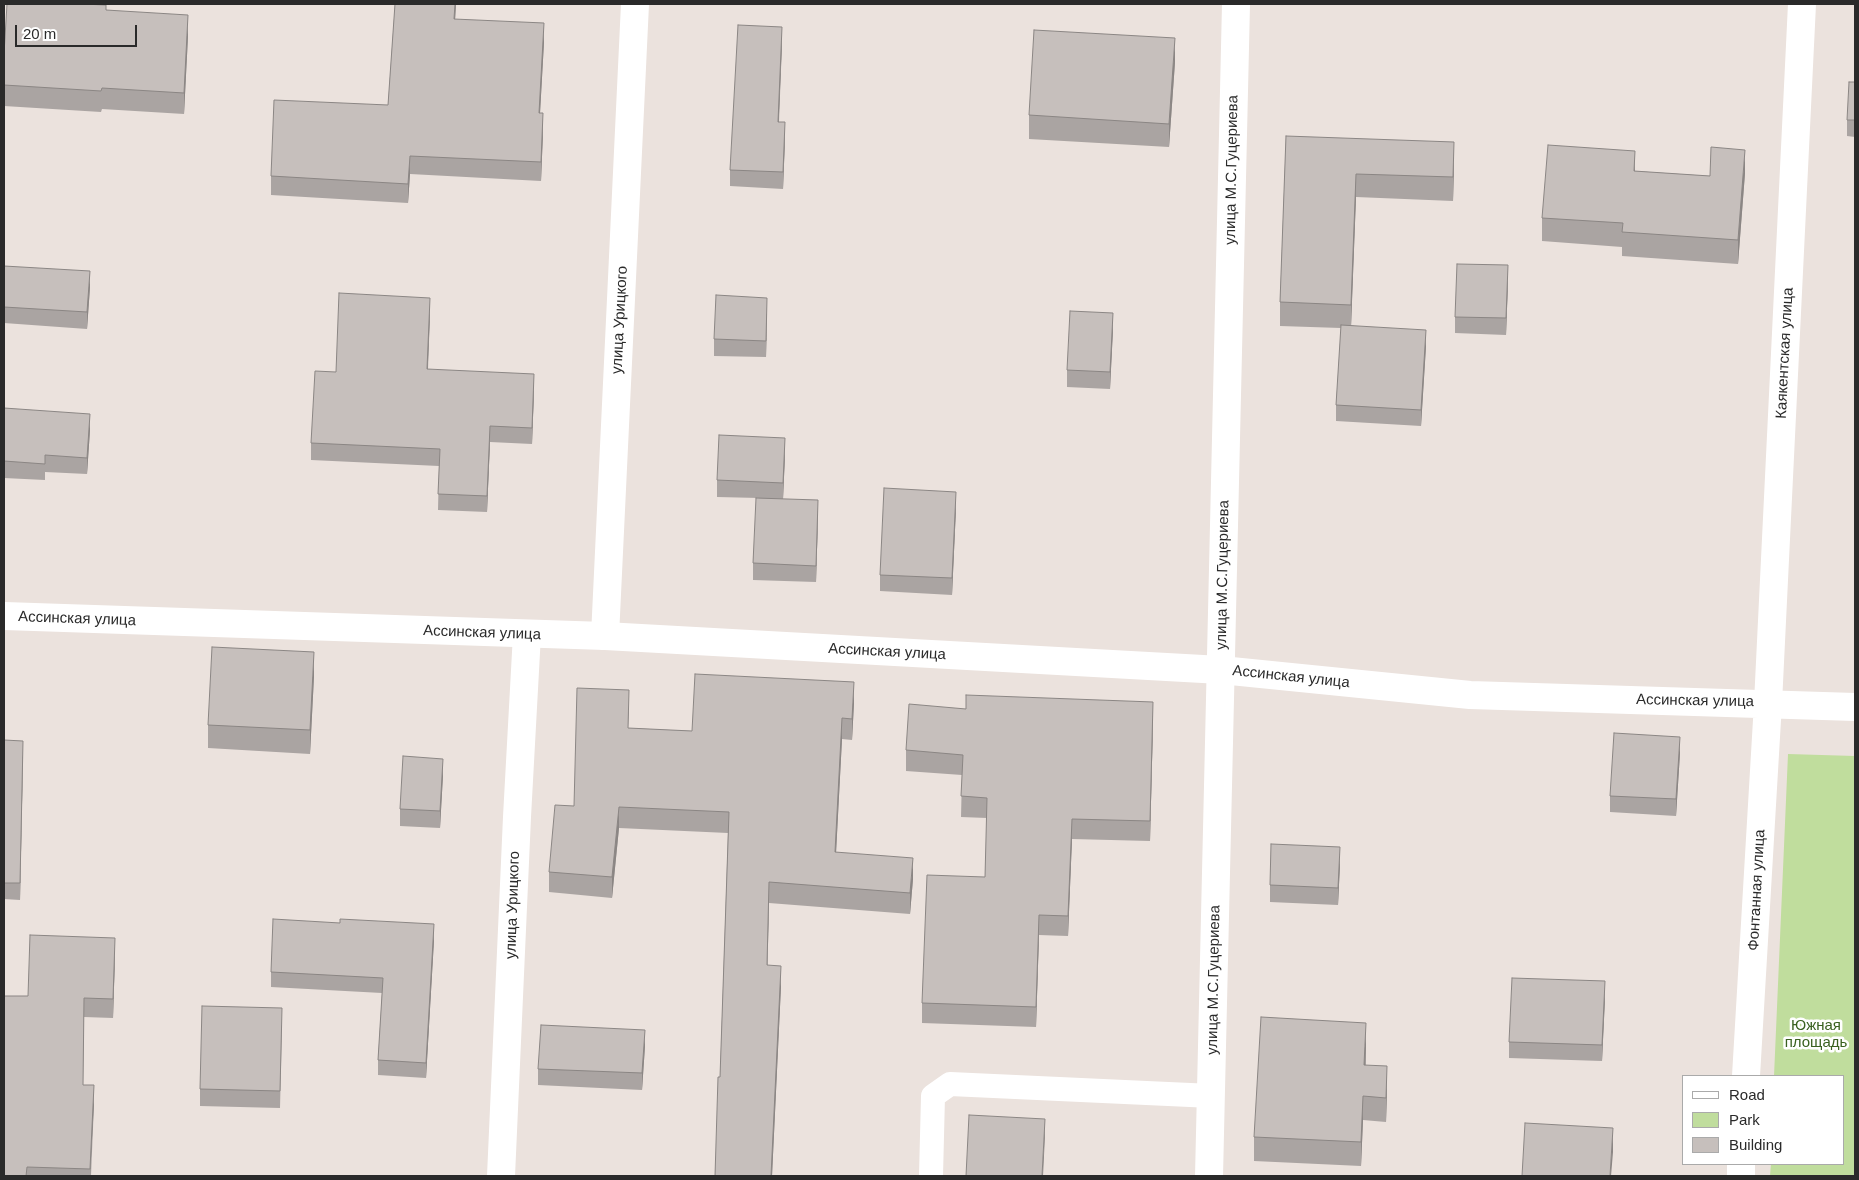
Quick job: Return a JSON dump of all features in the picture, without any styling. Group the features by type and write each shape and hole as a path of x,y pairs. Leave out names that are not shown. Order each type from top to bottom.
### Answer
{"street":[{"name":"улица Урицкого","path":"605,636 635,4"},
{"name":"улица М.С.Гуцериева","path":"1210,1176 1236,4"},
{"name":"Каякентская улица","path":"1768,703 1802,4"},
{"name":"Ассинская улица","path":"4,616 605,636 1221,670 1470,696 1768,703 1855,708"},
{"name":"улица Урицкого","path":"502,1176 517,817 527,634"},
{"name":"Фонтанная улица","path":"1746,1075 1768,703"}],"lane":[{"path":"931,1176 933,1096 950,1084 1212,1096"}],"green space":[{"name":"Южная площадь","path":"1788,754 1855,756 1855,1176 1770,1176 1771,1165 1844,1165 1844,1075 1774,1075"}],"building":[{"path":"7,4 106,5 106,10 188,15 184,93 102,88 101,91 4,85"},
{"path":"395,4 455,4 454,19 544,23 539,113 543,113 541,162 410,156 408,184 271,176 274,100 388,105"},
{"path":"738,25 782,27 778,122 785,122 783,172 730,170"},
{"path":"1034,30 1175,38 1169,124 1029,115"},
{"path":"1849,82 1855,82 1855,120 1847,120"},
{"path":"1286,136 1454,142 1453,177 1356,174 1351,305 1280,302"},
{"path":"1548,145 1635,151 1634,171 1710,176 1711,147 1745,150 1738,240 1622,232 1623,223 1542,218"},
{"path":"1457,264 1508,265 1506,318 1455,317"},
{"path":"4,266 90,271 87,312 4,307"},
{"path":"339,293 430,298 427,369 534,374 532,428 490,426 487,496 438,494 440,449 311,443 315,371 336,372"},
{"path":"716,295 767,298 766,341 714,339"},
{"path":"1070,311 1113,313 1110,372 1067,370"},
{"path":"1341,325 1426,330 1421,410 1336,405"},
{"path":"4,408 90,414 87,458 45,455 45,464 4,461"},
{"path":"719,435 785,438 783,483 717,480"},
{"path":"884,488 956,492 952,578 880,575"},
{"path":"756,498 818,500 816,566 753,563"},
{"path":"212,647 314,652 310,730 208,725"},
{"path":"695,674 854,682 852,719 842,718 835,852 913,858 910,893 769,882 767,965 781,966 771,1176 715,1176 729,812 619,807 612,877 549,872 555,805 574,806 577,688 629,690 628,728 692,731"},
{"path":"966,695 1153,702 1150,821 1072,819 1068,916 1039,915 1036,1007 922,1003 927,875 985,877 987,798 961,796 963,755 906,750 909,704 966,709"},
{"path":"1614,733 1680,737 1676,799 1610,796"},
{"path":"4,740 23,741 20,883 4,883"},
{"path":"403,756 443,759 440,811 400,809"},
{"path":"1271,844 1340,847 1338,888 1270,885"},
{"path":"273,919 340,923 340,919 434,924 426,1063 378,1060 383,978 271,972"},
{"path":"30,935 115,938 113,999 84,998 83,1085 94,1085 90,1169 27,1167 26,1176 4,1176 4,996 28,996"},
{"path":"1512,978 1605,981 1602,1045 1509,1042"},
{"path":"202,1006 282,1008 280,1091 200,1089"},
{"path":"1261,1017 1366,1023 1364,1065 1387,1066 1386,1098 1363,1096 1361,1142 1254,1137"},
{"path":"541,1025 645,1030 642,1073 538,1069"},
{"path":"969,1115 1045,1119 1042,1176 966,1176"},
{"path":"1525,1123 1613,1128 1610,1176 1522,1176"}]}
